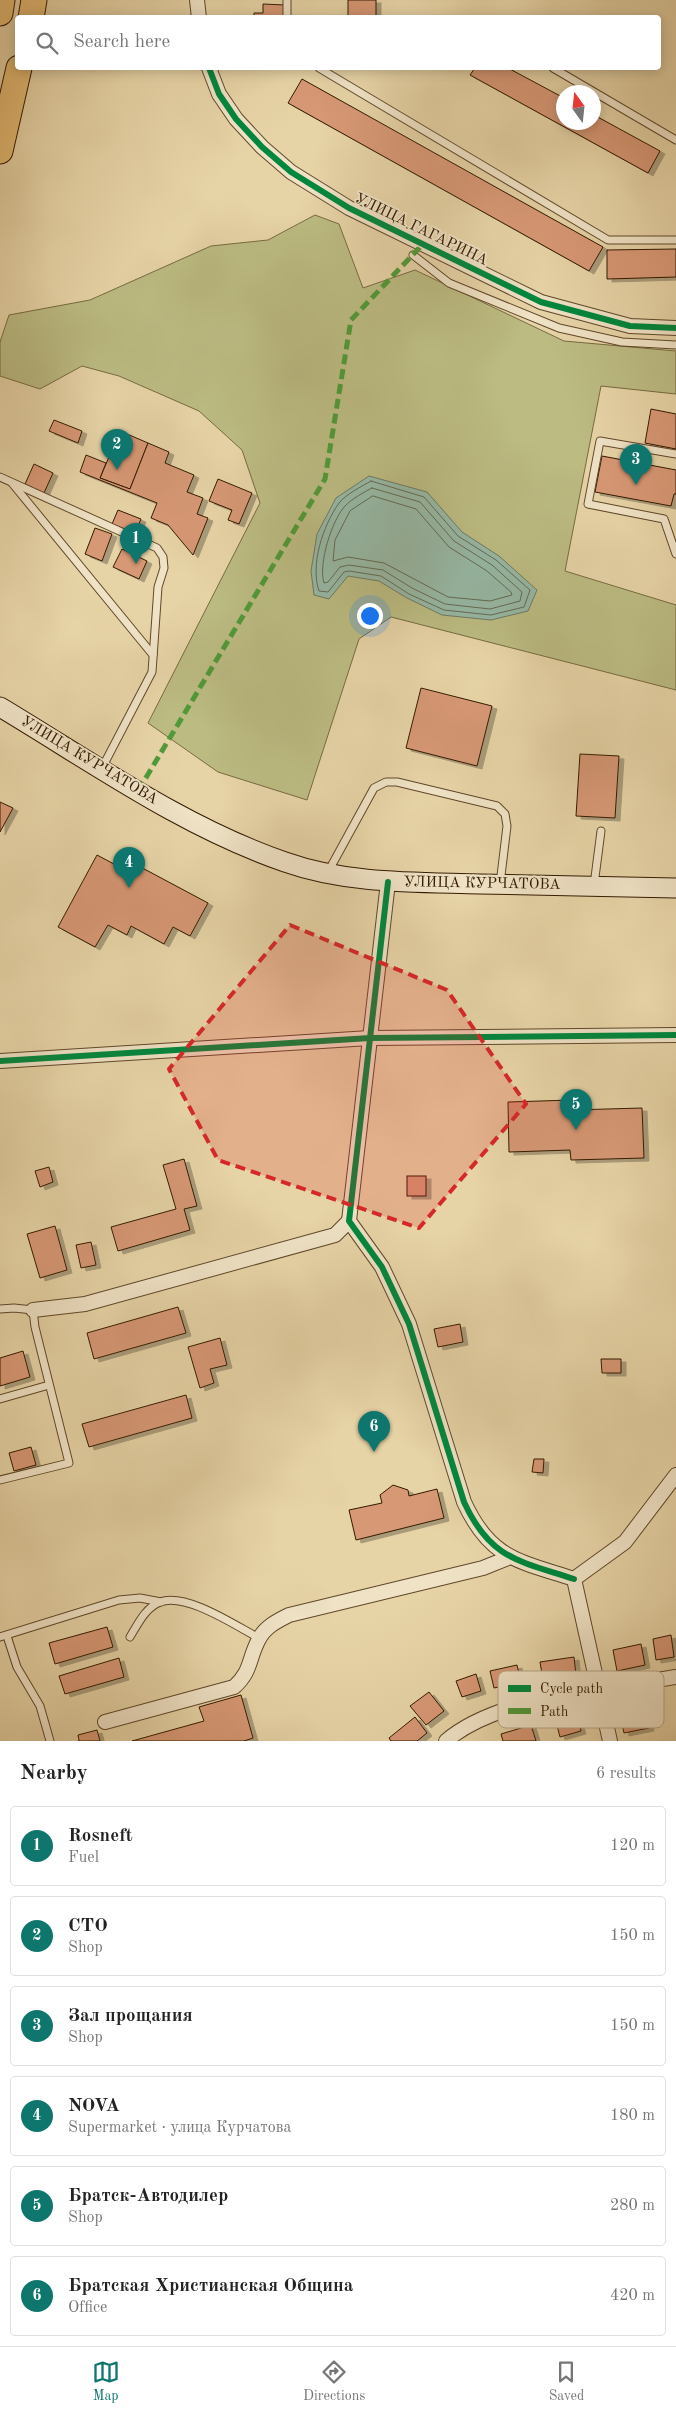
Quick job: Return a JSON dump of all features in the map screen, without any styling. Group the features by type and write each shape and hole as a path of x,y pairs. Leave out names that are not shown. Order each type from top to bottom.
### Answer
{"highway":[{"path":"0,13 2,0"},
{"path":"32,15 34,0"},
{"path":"0,151 19,70"}],"main road":[{"name":"УЛИЦА КУРЧАТОВА","path":"0,707 166,807 236,842 286,863 328,873 388,882 676,888"}],"street":[{"path":"196,0 198,15"},
{"name":"УЛИЦА ГАГАРИНА","path":"210,70 224,100 236,119 262,147 291,172 349,208 541,302 630,326 676,328"},
{"path":"388,882 350,1220 382,1267 410,1324 464,1502 472,1521 483,1536 508,1558 574,1579"},
{"path":"0,1061 370,1038 676,1035"},
{"path":"33,1310 85,1304 325,1237 335,1234 350,1220"},
{"path":"574,1579 625,1542 676,1475"},
{"path":"105,1722 234,1687 245,1677 259,1638 272,1624 289,1615 483,1568 508,1558"},
{"path":"574,1579 595,1671"},
{"path":"446,1741 472,1722 498,1712"},
{"path":"607,1728 610,1741"}],"lane":[{"path":"287,15 288,0"},
{"path":"321,70 608,240 676,240"},
{"path":"556,70 676,140"},
{"path":"413,255 449,283 559,328 622,342 676,345"},
{"path":"676,454 600,441 588,504 664,519 676,554"},
{"path":"0,477 157,548 163,557 164,568 158,587 152,672 102,768"},
{"path":"11,482 153,655"},
{"path":"328,873 374,788 386,782 397,782 497,806 505,814 507,826 500,884"},
{"path":"594,886 601,831"},
{"path":"0,1310 14,1308 33,1310 49,1385 69,1463 0,1480"},
{"path":"0,1399 49,1385"},
{"path":"50,1741 40,1706 17,1667 3,1637 119,1600 140,1598 161,1602 186,1602 259,1638"},
{"path":"130,1637 145,1613 161,1602"}],"highlighted area":[{"path":"290,925 447,990 526,1104 419,1228 218,1160 169,1069"}],"green space":[{"path":"315,215 339,224 363,288 415,270 564,341 676,351 676,394 601,386 565,571 676,605 676,690 391,617 359,639 307,800 218,772 148,723 260,503 242,450 199,411 119,376 82,366 40,389 0,376 0,342 9,315 90,300 211,246 268,240"}],"water":[{"path":"369,476 427,492 462,532 499,556 537,590 528,611 491,620 442,615 407,598 379,581 348,576 329,599 314,595 311,571 317,534 336,498"}],"building":[{"path":"348,0 376,0 376,15 348,15"},
{"path":"263,4 285,5 285,15 254,15 254,13 263,13"},
{"path":"474,70 512,70 556,94 556,122 470,75"},
{"path":"302,79 603,247 589,271 288,103"},
{"path":"601,119 660,151 648,173 570,130 601,130"},
{"path":"676,249 676,277 607,279 607,250"},
{"path":"651,409 676,414 676,449 645,443"},
{"path":"54,420 82,431 78,443 49,431"},
{"path":"120,431 148,443 130,489 100,478"},
{"path":"148,443 169,452 165,463 194,475 187,492 203,498 197,514 208,518 193,555 168,525 151,518 157,503 80,472 86,455 106,463 100,478 130,489"},
{"path":"602,456 676,470 676,494 674,494 671,506 595,492"},
{"path":"34,464 53,473 44,493 25,484"},
{"path":"218,479 252,493 239,524 228,520 232,510 209,501"},
{"path":"118,510 141,519 135,533 112,524"},
{"path":"95,528 112,534 102,561 85,554"},
{"path":"122,549 147,561 139,579 113,567"},
{"path":"421,688 492,706 477,766 406,748"},
{"path":"580,754 619,756 615,818 576,816"},
{"path":"0,802 13,808 0,832"},
{"path":"97,855 129,872 133,863 208,903 190,936 173,927 164,944 131,926 127,935 108,925 95,947 58,927"},
{"path":"572,1100 572,1110 642,1108 644,1158 571,1160 570,1150 509,1152 508,1102"},
{"path":"184,1159 197,1206 184,1209 190,1230 118,1251 111,1227 176,1209 163,1165"},
{"path":"49,1167 53,1182 40,1187 35,1171"},
{"path":"407,1176 426,1176 426,1196 407,1196"},
{"path":"55,1226 67,1270 40,1278 27,1234"},
{"path":"91,1242 96,1265 81,1268 76,1245"},
{"path":"178,1307 186,1333 94,1359 87,1333"},
{"path":"460,1324 463,1342 438,1347 434,1329"},
{"path":"220,1338 227,1365 210,1369 214,1383 200,1388 188,1347"},
{"path":"23,1351 30,1377 0,1386 0,1358"},
{"path":"601,1359 621,1359 621,1373 602,1373"},
{"path":"186,1395 192,1418 89,1447 82,1424"},
{"path":"31,1447 36,1465 14,1471 9,1453"},
{"path":"534,1459 544,1459 543,1473 532,1472"},
{"path":"393,1485 408,1490 409,1496 437,1489 444,1518 356,1540 349,1510 382,1503 380,1495"},
{"path":"107,1627 113,1647 55,1664 49,1643"},
{"path":"671,1635 674,1657 656,1660 653,1639"},
{"path":"641,1644 645,1665 617,1671 613,1650"},
{"path":"574,1657 576,1671 542,1671 540,1662"},
{"path":"119,1658 124,1677 65,1694 59,1676"},
{"path":"517,1665 518,1671 498,1671 498,1687 494,1688 490,1671"},
{"path":"476,1674 481,1691 462,1697 456,1681"},
{"path":"429,1692 444,1711 426,1725 410,1706"},
{"path":"241,1695 253,1738 244,1741 132,1741 204,1721 199,1707"},
{"path":"415,1717 427,1733 417,1741 391,1741 389,1738"},
{"path":"521,1728 532,1728 536,1741 503,1741 501,1734"},
{"path":"558,1728 580,1728 581,1731 560,1737"},
{"path":"623,1728 649,1728 624,1733"},
{"path":"97,1730 100,1741 79,1741 78,1735"}],"marked path":[{"path":"138,791 325,479 351,320 422,245"}],"cycle path":[{"path":"210,70 219,94 236,119 262,147 291,172 349,208 541,302 630,326 676,328"},
{"path":"388,882 349,1221 382,1267 409,1324 464,1502 474,1521 484,1536 508,1555 522,1562 574,1579"},
{"path":"0,1061 370,1038 676,1035"}],"place":[{"name":"СТО","path":"117,470"},
{"name":"Зал прощания","path":"636,485"},
{"name":"Rosneft","path":"136,564"},
{"name":"NOVA","path":"129,888"},
{"name":"Братск-Автодилер","path":"576,1130"},
{"name":"Братская Христианская Община","path":"374,1452"}]}
